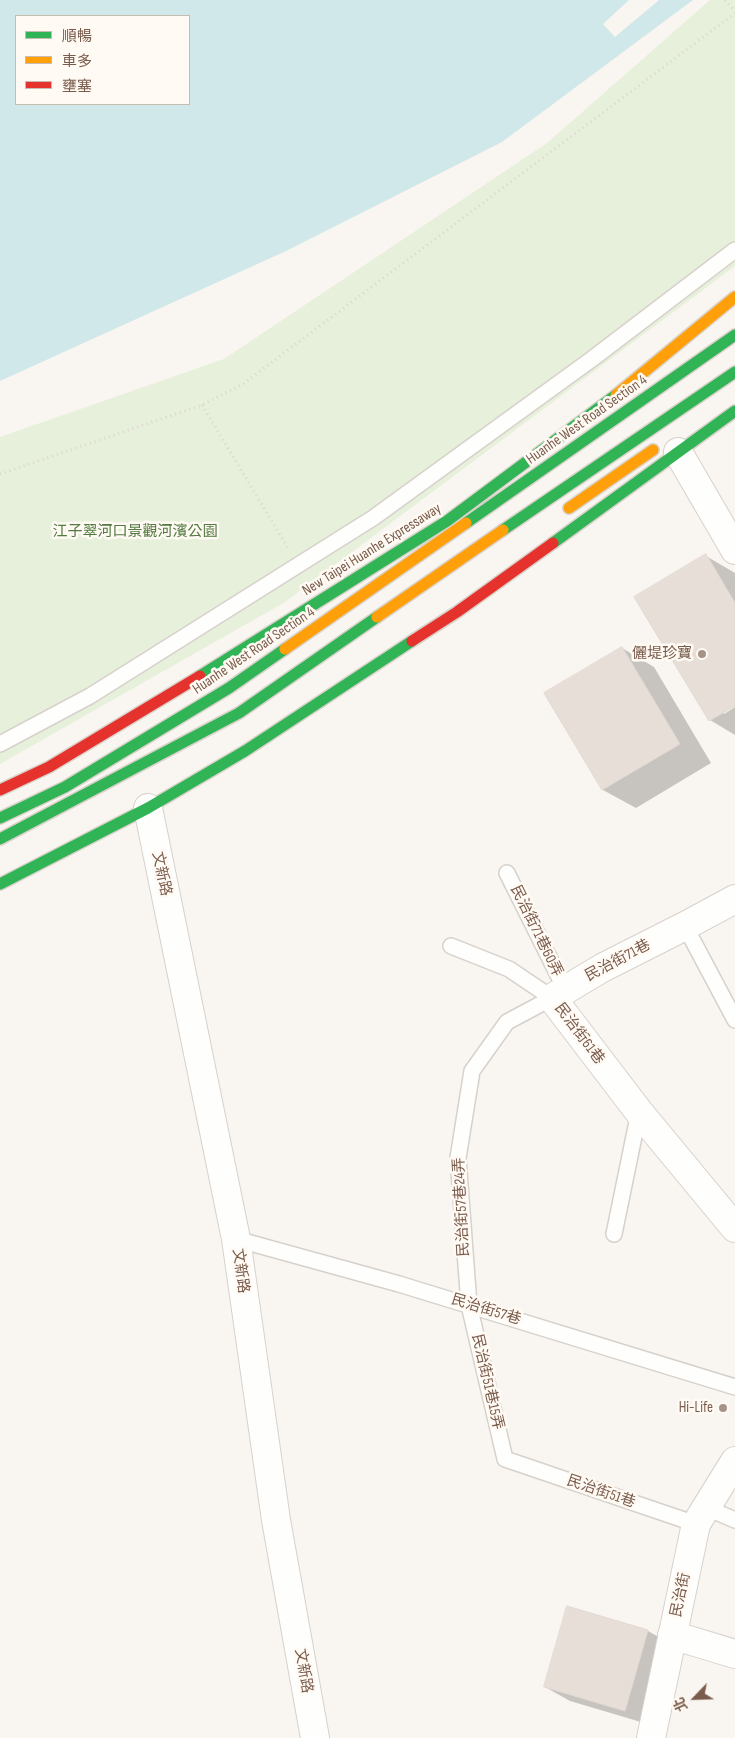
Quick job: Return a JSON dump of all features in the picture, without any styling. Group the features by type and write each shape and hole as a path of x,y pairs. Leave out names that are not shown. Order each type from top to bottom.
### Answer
{"main road":[{"name":"New Taipei Huanhe Expressaway","path":"0,790 49,767 260,640 447,521 595,412 735,297"},
{"name":"Huanhe West Road Section 4","path":"0,818 65,787 229,688 735,335"},
{"path":"0,839 239,713 735,372"},
{"path":"558,515 735,411"},
{"path":"0,884 148,808 245,751 456,612 669,449"},
{"path":"354,633 445,584"}],"street":[{"path":"669,449 735,550"},
{"name":"文新路","path":"148,808 236,1239 276,1520 315,1738"},
{"name":"民治街71巷","path":"558,994 602,968 735,899"},
{"name":"民治街61巷","path":"558,994 639,1112 735,1228"},
{"name":"民治街","path":"651,1738 672,1634 701,1516 735,1461"},
{"path":"672,1634 735,1654"}],"lane":[{"path":"0,744 90,696 373,518 592,359 735,250"},
{"name":"民治街71巷60弄","path":"507,874 558,994"},
{"path":"685,926 735,1020"},
{"name":"民治街61巷","path":"452,946 509,969 558,994"},
{"name":"民治街57巷24弄","path":"468,1305 458,1158 472,1071 508,1022 558,994"},
{"path":"614,1234 639,1112"},
{"name":"民治街57巷","path":"236,1239 399,1284 735,1387"},
{"name":"民治街51巷15弄","path":"468,1305 505,1459"},
{"name":"民治街51巷","path":"505,1459 701,1516 735,1520"}],"path":[{"path":"0,474 202,405 243,384 735,12 725,0"},
{"path":"202,405 298,565"}],"green space":[{"name":"江子翠河口景觀河濱公園","path":"710,0 735,0 735,266 285,602 0,764 0,437 224,359 547,143"}],"water":[{"path":"0,0 693,0 502,142 286,251 0,381"}],"pier":[{"path":"629,0 659,0 615,37 603,24"}],"building":[{"name":"儷堤珍寶","path":"706,554 735,603 735,706 709,721 634,597"},
{"path":"622,647 680,744 602,790 544,693"},
{"path":"567,1606 648,1630 625,1711 544,1687"}],"traffic: fast":[{"path":"466,523 735,335"},
{"path":"503,530 735,372"},
{"path":"200,676 447,521 616,395"},
{"path":"553,543 735,411"},
{"path":"0,839 239,713 377,617"},
{"path":"0,884 148,808 245,751 412,641"},
{"path":"0,818 65,787 229,688 285,649"}],"traffic: slow":[{"path":"616,395 735,297"},
{"path":"569,508 653,450"},
{"path":"285,649 466,523"},
{"path":"377,617 503,530"}],"traffic: jam":[{"path":"412,641 457,612 553,543"},
{"path":"0,790 49,767 200,676"}],"place":[{"name":"儷堤珍寶","path":"702,654"},
{"name":"Hi-Life","path":"723,1408"}]}
